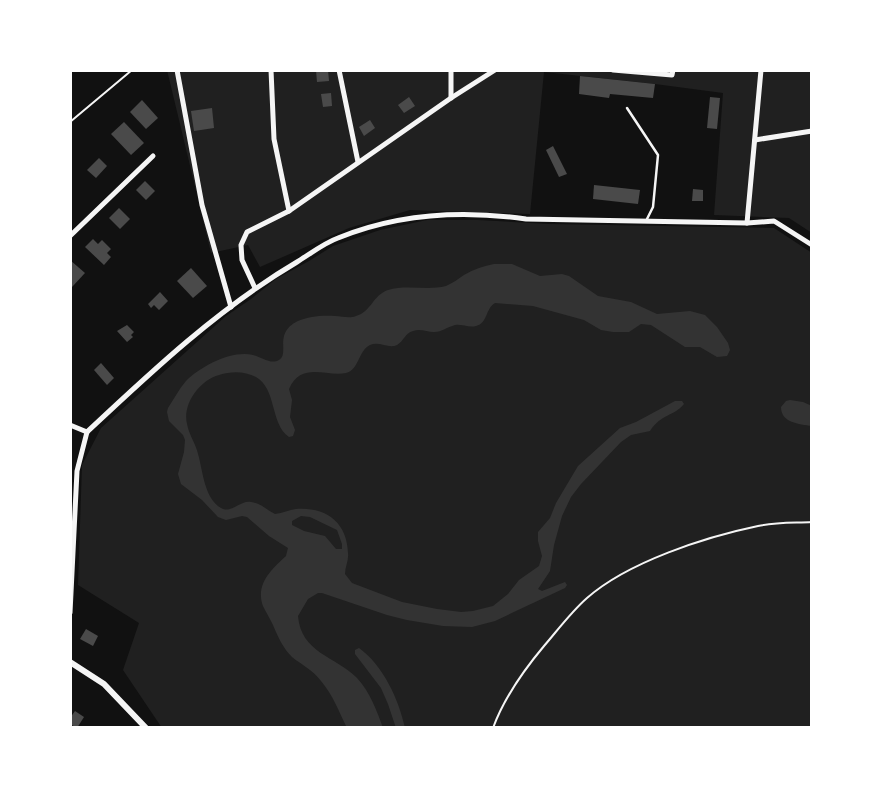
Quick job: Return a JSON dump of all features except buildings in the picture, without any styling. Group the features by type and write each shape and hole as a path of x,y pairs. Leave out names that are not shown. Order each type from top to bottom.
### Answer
{"street":[{"path":"177,70 202,205 231,307"},
{"path":"271,70 274,139 289,211"},
{"path":"339,70 358,162"},
{"path":"451,70 451,98"},
{"path":"256,288 242,260 241,245 247,232 289,211 495,70"},
{"path":"613,70 673,73"},
{"path":"747,223 761,70"},
{"path":"755,140 812,131"},
{"path":"70,236 153,156"},
{"path":"70,613 73,511 77,471 87,432 154,369 231,307 256,288 337,238 382,224 417,217 493,214 526,219 747,223 775,221 812,245"},
{"path":"70,425 87,432"},
{"path":"70,662 104,684 146,728"}],"lane":[{"path":"627,108 658,155 653,207 646,221"}],"path":[{"path":"70,122 132,70"},
{"path":"493,728 521,675 586,599 608,583 660,556 732,533 761,525 812,522"}],"shaded area":[{"path":"167,70 812,70 812,233 789,218 714,215 723,93 544,72 530,214 410,210 349,228 260,267 248,245 211,253"},
{"path":"427,220 774,228 812,253 812,728 162,728 123,670 139,623 78,585 82,465 101,428 226,316 276,279 333,246 380,230"},
{"path":"494,264 512,264 540,276 569,276 598,296 631,302 657,314 690,311 705,315 717,327 730,350 727,356 717,357 700,347 685,347 651,325 641,324 629,332 613,332 601,330 584,320 533,306 495,303 483,322 476,326 455,325 434,332 416,330 408,333 397,345 370,345 363,351 354,368 346,373 314,372 300,375 289,389 292,400 290,417 295,430 293,436 289,437 283,431 263,382 256,377 243,373 228,373 212,378 199,387 187,409 187,424 208,491 215,504 225,509 251,502 275,514 307,509 325,514 339,525 344,533 348,556 345,574 352,583 402,602 461,612 493,606 508,594 519,580 539,566 542,556 538,532 550,518 578,466 620,428 675,401 682,401 684,404 659,421 650,431 631,435 621,442 571,497 562,516 550,571 538,589 542,591 565,582 565,588 495,621 472,627 443,626 407,620 322,593 308,599 298,616 305,638 320,653 362,683 376,708 383,728 347,728 325,686 286,650 263,606 263,584 270,572 286,556 288,548 247,517 226,520 218,517 181,484 178,474 185,440 169,421 168,408 186,381 217,360 245,354 269,361 279,360 283,353 286,331 298,321 321,316 353,317 365,311 388,290 446,286 471,271","holes":["301,516 310,517 337,530 342,549 336,549 325,536 292,525 292,521"]},
{"path":"790,400 812,406 812,426 787,420 781,407"},
{"path":"359,648 383,673 399,706 405,728 396,728 381,688 355,654 355,650"}]}
